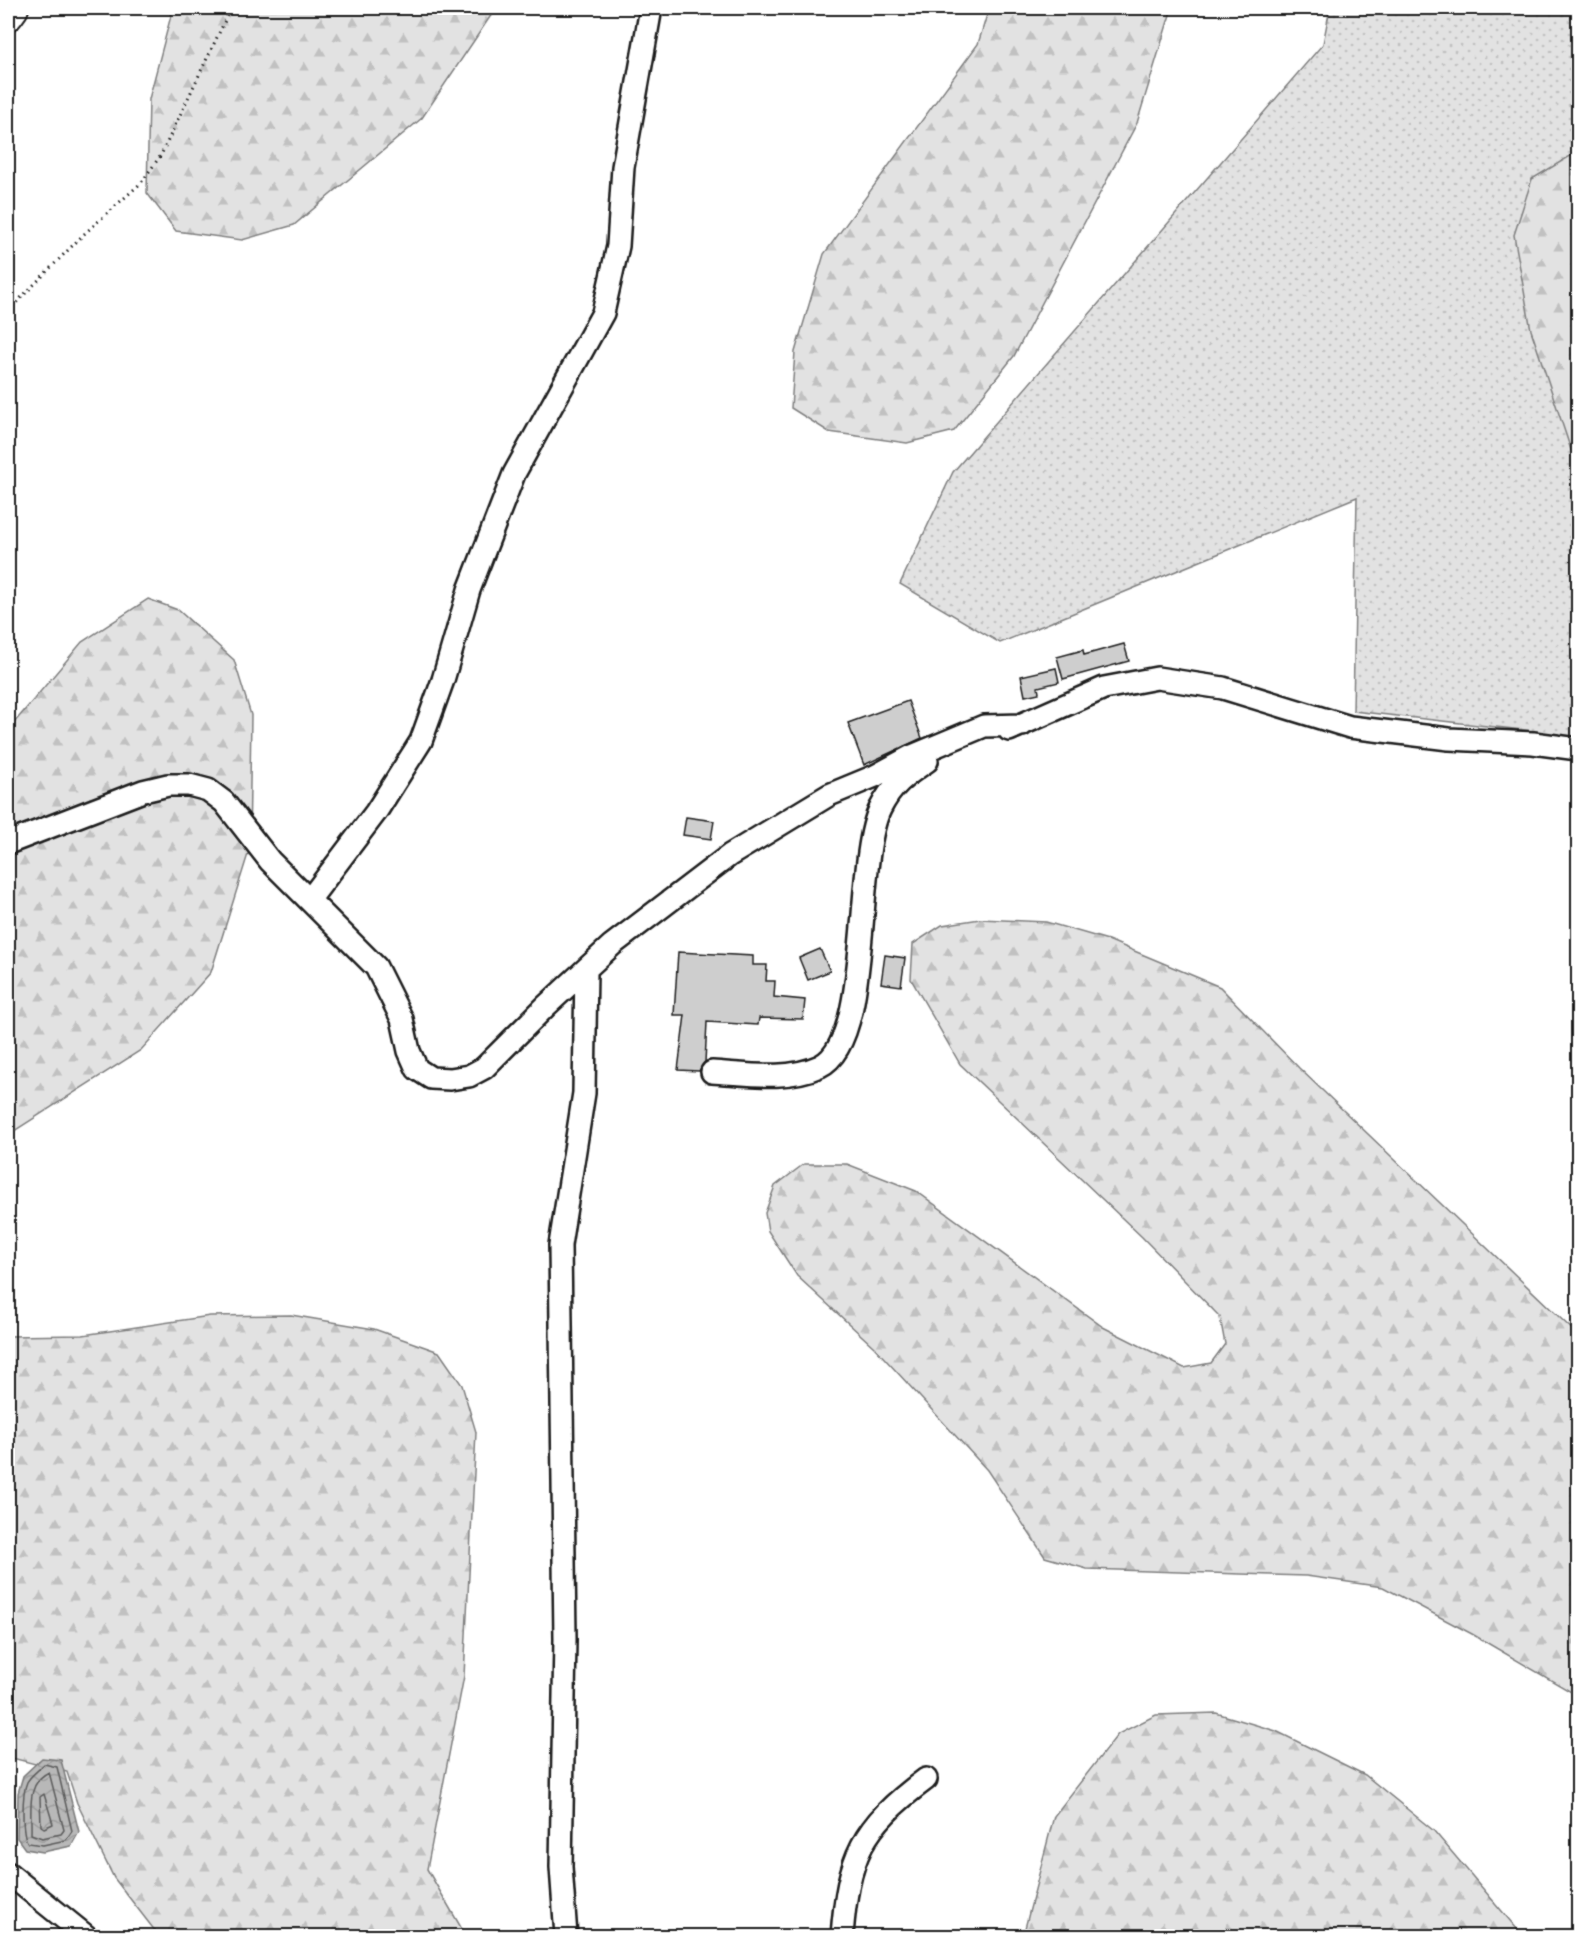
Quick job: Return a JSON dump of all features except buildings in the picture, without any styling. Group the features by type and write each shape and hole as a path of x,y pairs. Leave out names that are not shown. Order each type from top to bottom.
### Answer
{"highway":[{"path":"8,15 13,8"}],"street":[{"path":"310,899 376,812 421,741 443,680 469,590 514,474 603,313 618,246 623,167 651,8"},
{"path":"712,1072 799,1074 822,1065 837,1050 848,1027 857,972 869,855 879,811 896,783 927,760 1023,725 1104,688 1157,678 1223,688 1350,727 1449,740 1578,749"},
{"path":"8,843 143,791 168,785 189,785 208,790 224,802 270,861 376,967 402,1019 409,1051 417,1069 431,1078 450,1079 469,1076 484,1068 612,945 730,855 829,795 984,726 1023,725"},
{"path":"566,1936 561,1867 564,1628 560,1245 584,1093 586,970"},
{"path":"842,1936 850,1870 860,1846 878,1818 926,1779"},
{"path":"8,1873 86,1936"}],"path":[{"path":"8,311 82,236 141,183 161,155 231,8"}],"green space":[{"path":"173,8 496,8 422,118 294,225 242,240 176,231 147,193 149,99"},
{"path":"989,8 1172,8 1137,123 1014,356 954,431 907,443 829,432 791,408 795,352 824,254 978,44"},
{"path":"1330,8 1578,8 1578,741 1532,731 1353,711 1357,497 1000,643 900,584 953,472 1323,44"},
{"path":"1577,152 1578,471 1531,330 1514,235 1532,179"},
{"path":"148,599 178,610 234,660 251,715 249,851 211,972 141,1050 8,1135 8,730 82,642"},
{"path":"980,919 1046,922 1108,940 1220,987 1299,1068 1578,1335 1578,1696 1472,1634 1383,1587 1306,1576 1087,1569 1045,1557 987,1470 874,1347 797,1276 768,1231 765,1213 775,1186 804,1164 847,1164 916,1191 1103,1327 1184,1368 1211,1363 1225,1344 1220,1317 1142,1237 960,1064 911,979 913,944 942,925"},
{"path":"291,1315 374,1329 439,1352 462,1385 476,1432 464,1676 427,1869 466,1936 159,1936 114,1878 77,1803 67,1772 8,1757 8,1336 83,1335 210,1316"},
{"path":"1216,1713 1276,1731 1365,1775 1434,1831 1523,1936 1023,1936 1054,1816 1118,1734 1156,1715"}],"water":[{"path":"42,1758 61,1760 79,1832 71,1846 43,1852 25,1849 17,1838 18,1793 23,1776"}]}
